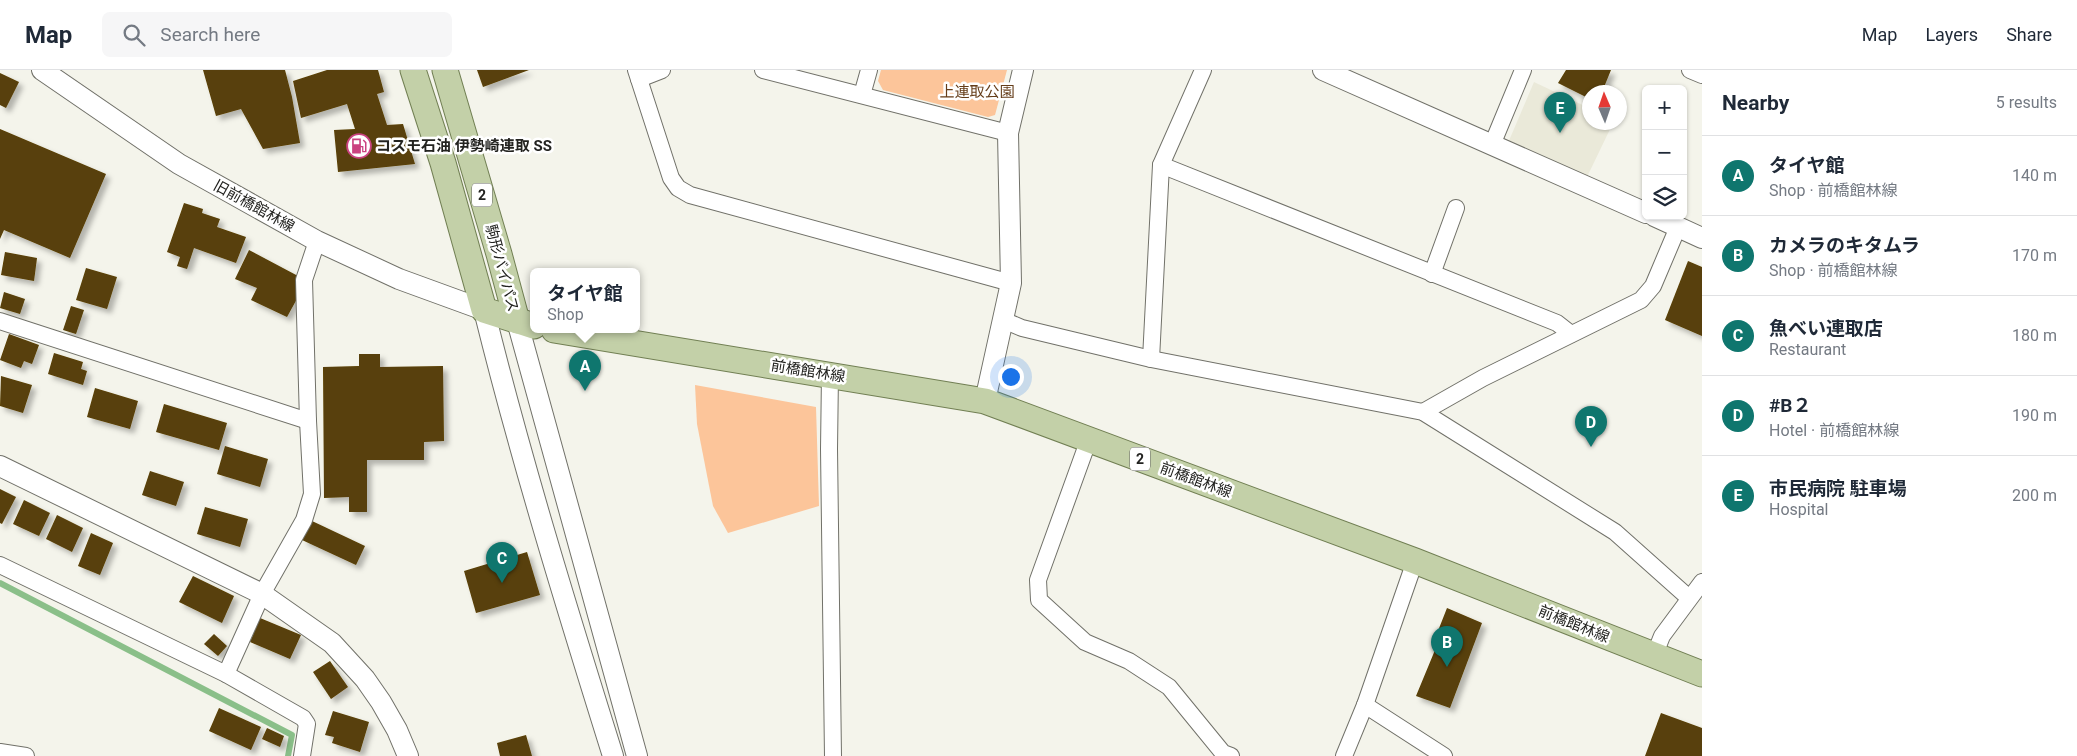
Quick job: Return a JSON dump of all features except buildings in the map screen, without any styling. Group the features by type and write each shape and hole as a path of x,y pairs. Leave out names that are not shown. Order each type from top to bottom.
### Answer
{"main road":[{"name":"駒形バイパス","path":"413,70 443,163 484,310"},
{"name":"駒形バイパス","path":"445,70 491,226 525,323"},
{"path":"484,310 525,323"},
{"name":"前橋館林線","path":"573,333 985,400 1415,560 1702,674"}],"street":[{"name":"旧前橋館林線","path":"42,70 179,164 317,241 399,279 484,310"},
{"path":"662,70 637,74 671,178 678,188 690,195 1011,283"},
{"path":"763,70 1008,133"},
{"path":"862,95 869,70"},
{"path":"985,400 1011,283 1008,133 1023,70"},
{"path":"1151,358 1160,166 1203,70"},
{"path":"1323,70 1642,211"},
{"path":"1492,145 1523,70"},
{"path":"1690,70 1702,75"},
{"path":"1160,166 1557,323 1572,334"},
{"path":"1432,274 1456,208"},
{"path":"1663,220 1702,238"},
{"path":"1423,412 1483,378 1641,300 1649,293 1678,227"},
{"path":"226,674 262,594 304,520 312,494 304,280 317,241"},
{"path":"484,310 497,363 573,628 613,756"},
{"path":"1002,320 1022,328 1151,358 1423,412 1614,532 1689,598"},
{"path":"0,321 308,421"},
{"path":"525,323 637,756"},
{"path":"830,374 829,449 833,756"},
{"path":"1089,439 1038,580 1039,600 1085,642 1129,661 1168,687 1223,753 1231,756"},
{"path":"0,466 262,594 332,643 365,679 397,730 408,756"},
{"path":"1344,756 1365,705 1415,560"},
{"path":"0,565 226,674 303,718 307,724 302,756"},
{"path":"1654,656 1662,636 1702,582"},
{"path":"1365,705 1444,756"},
{"path":"0,752 26,756"}],"shaded area":[{"path":"1534,82 1582,105 1582,130 1610,130 1587,177 1508,143"}],"green space":[{"name":"上連取公園","path":"881,70 1007,70 995,115 988,117 883,90 878,81"},
{"path":"695,385 816,407 819,506 728,533 713,506 697,424"}],"waterway":[{"path":"0,583 292,735 288,756"}],"place":[{"name":"市民病院 駐車場","path":"1560,133"},
{"name":"コスモ石油 伊勢崎連取 SS","path":"359,146"},
{"name":"タイヤ館","path":"585,391"},
{"name":"#B２","path":"1591,447"},
{"name":"魚べい連取店","path":"502,583"},
{"name":"カメラのキタムラ","path":"1447,667"}]}
